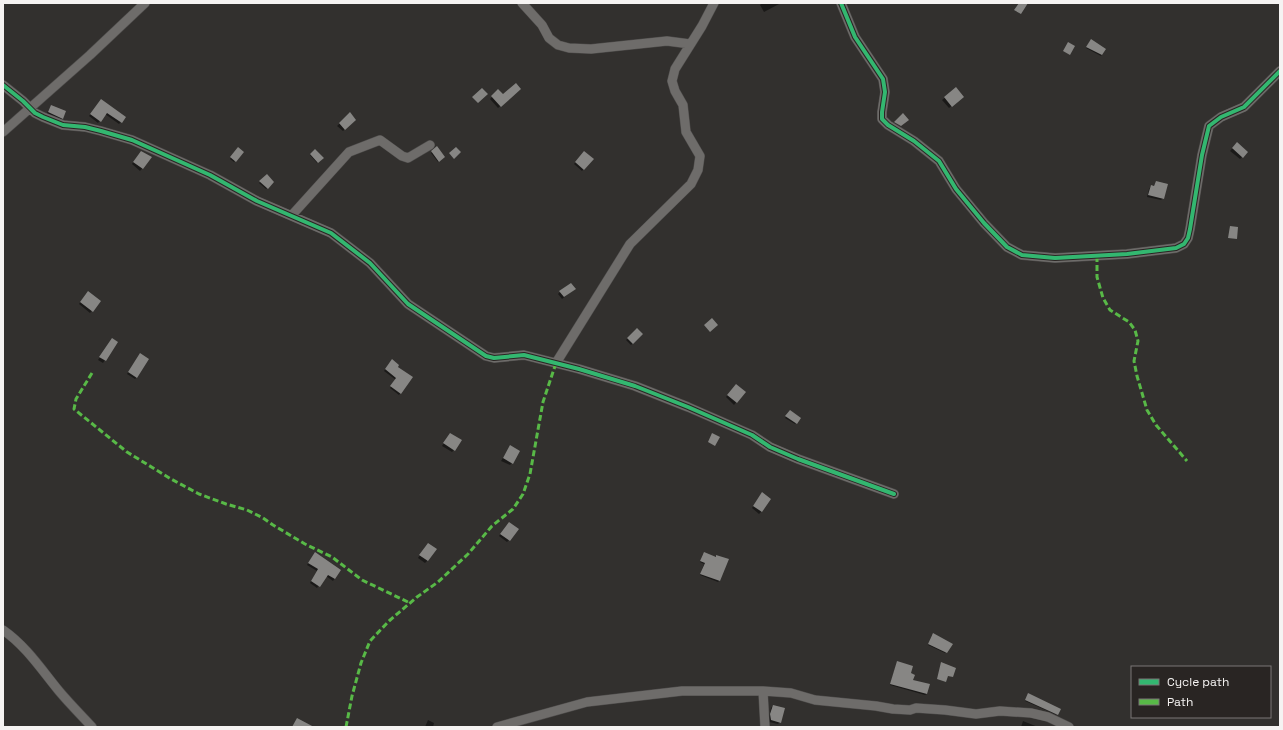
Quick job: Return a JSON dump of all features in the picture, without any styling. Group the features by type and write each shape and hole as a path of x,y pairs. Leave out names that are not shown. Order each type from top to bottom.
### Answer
{"street":[{"path":"3,132 90,55 145,3"},
{"path":"522,3 542,25 549,38 558,45 569,48 591,49 667,41 690,44"},
{"path":"556,363 630,244 691,184 698,170 700,156 686,132 683,105 674,91 672,81 675,69 702,26 714,3"},
{"path":"841,3 855,37 883,79 885,92 882,119 888,125 914,141 939,161 956,189 984,223 1007,247 1022,255 1055,258 1127,254 1167,250 1184,244 1188,238 1190,229 1202,155 1209,126 1221,117 1244,107 1280,70"},
{"path":"3,85 35,113 63,125 85,127 132,140 210,175 257,201 331,233 370,263 408,304 486,356 494,358 524,355 635,386 752,435 770,447 798,459 894,494"},
{"path":"292,215 349,152 380,140 402,156 408,158 430,145"},
{"path":"3,630 13,636 92,727"},
{"path":"497,727 587,702 627,696 682,691 763,691 791,693 815,700 893,709 910,710 916,708 976,714 1000,712 1031,713 1048,717 1069,727"},
{"path":"763,691 765,727"}],"building":[{"path":"1019,3 1028,3 1021,14 1014,10"},
{"path":"1091,39 1106,49 1102,55 1086,47"},
{"path":"1068,42 1075,46 1070,55 1063,51"},
{"path":"516,83 521,89 501,107 491,96 498,89 503,94"},
{"path":"956,87 964,97 952,107 944,97"},
{"path":"482,88 488,94 478,103 472,97"},
{"path":"101,99 126,117 122,123 107,113 101,122 90,114"},
{"path":"51,105 66,111 63,119 48,112"},
{"path":"350,112 356,120 345,130 339,123"},
{"path":"903,113 909,120 901,126 894,122"},
{"path":"1237,142 1248,152 1243,158 1232,148"},
{"path":"437,146 445,157 439,162 431,151"},
{"path":"238,147 244,152 236,162 230,157"},
{"path":"456,147 461,152 454,159 449,153"},
{"path":"315,149 324,158 318,163 310,154"},
{"path":"141,151 152,157 143,169 133,162"},
{"path":"584,151 594,159 584,170 575,162"},
{"path":"267,174 274,182 268,189 259,181"},
{"path":"1156,181 1168,184 1164,199 1148,195 1151,185 1154,186"},
{"path":"1230,226 1238,227 1237,239 1228,238"},
{"path":"571,283 576,289 564,297 559,291"},
{"path":"88,291 101,301 93,312 80,302"},
{"path":"712,318 718,325 710,332 704,325"},
{"path":"637,328 643,334 633,344 627,338"},
{"path":"112,338 118,342 106,361 99,357"},
{"path":"140,353 149,359 137,378 128,372"},
{"path":"392,359 399,365 398,367 413,377 401,394 390,386 396,378 385,369"},
{"path":"736,384 746,392 737,403 727,395"},
{"path":"790,410 801,418 797,424 785,416"},
{"path":"450,433 462,440 455,451 443,443"},
{"path":"712,433 720,437 715,446 708,442"},
{"path":"510,445 520,451 513,464 503,458"},
{"path":"762,492 771,499 762,512 753,506"},
{"path":"509,522 519,529 510,541 500,534"},
{"path":"428,543 437,549 428,561 419,555"},
{"path":"315,552 341,570 335,579 328,575 320,587 311,581 318,569 308,563"},
{"path":"704,552 716,557 716,555 729,559 720,581 700,574 705,563 700,561"},
{"path":"933,633 953,644 947,653 928,644"},
{"path":"897,661 913,666 911,673 915,675 913,680 930,684 927,694 890,684"},
{"path":"941,662 956,668 953,677 948,676 946,682 937,679"},
{"path":"1028,693 1061,709 1058,715 1025,700"},
{"path":"773,705 785,708 781,723 771,720 770,714"},
{"path":"297,718 314,727 292,727"}],"marked path":[{"path":"1097,256 1097,277 1103,298 1110,310 1129,322 1135,330 1138,341 1134,361 1147,410 1156,425 1187,461"},
{"path":"346,727 352,696 361,663 370,641 389,621 417,597 438,582 468,554 492,526 513,509 523,494 530,474 543,402 556,363"},
{"path":"92,373 76,399 74,409 127,452 199,494 247,510 263,518 305,544 332,557 362,580 410,603"}],"cycle path":[{"path":"841,3 855,37 883,79 885,92 882,119 888,125 914,141 939,161 956,189 984,223 1007,247 1022,255 1055,258 1127,254 1176,248 1184,244 1188,238 1190,229 1202,155 1209,126 1221,117 1244,107 1280,71"},
{"path":"3,85 35,113 43,117 63,125 85,127 132,140 210,175 257,201 331,233 370,263 408,304 486,356 494,358 524,355 579,369 635,386 752,435 770,447 798,459 894,494"}]}
